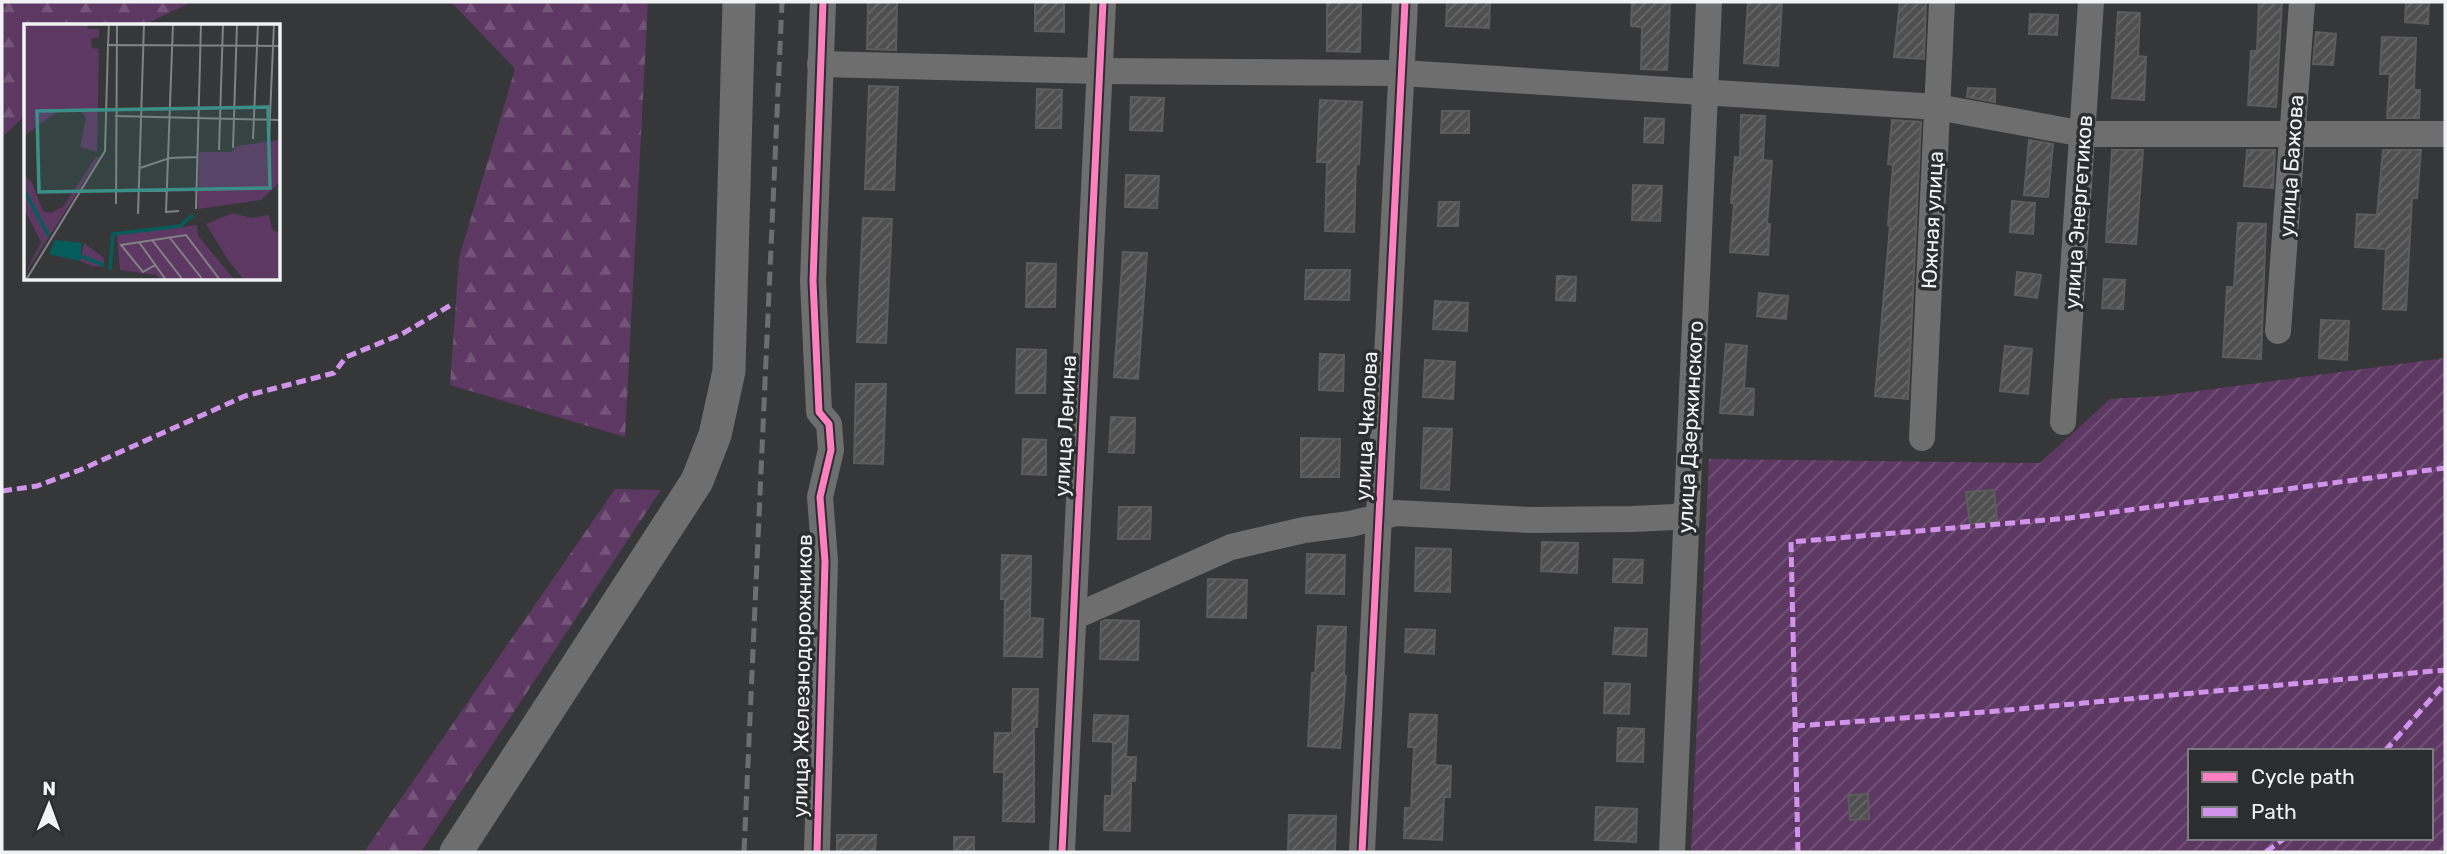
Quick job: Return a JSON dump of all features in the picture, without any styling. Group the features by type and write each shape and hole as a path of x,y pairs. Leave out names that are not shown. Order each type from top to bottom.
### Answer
{"main road":[{"path":"456,852 697,481 715,435 729,371 739,2"}],"street":[{"name":"улица Железнодорожников","path":"817,852 825,561 820,497 831,450 829,424 819,412 813,281 823,2"},
{"name":"улица Ленина","path":"1062,852 1103,2"},
{"name":"улица Чкалова","path":"1362,852 1405,2"},
{"name":"улица Дзержинского","path":"1672,852 1709,2"},
{"name":"Южная улица","path":"1922,438 1942,2"},
{"name":"улица Энергетиков","path":"2063,422 2091,2"},
{"name":"улица Бажова","path":"2278,331 2302,2"},
{"path":"820,64 1100,71 1402,73 1937,107 2084,134 2445,134"},
{"path":"1073,617 1231,547 1396,513 1530,520 1674,517 1686,513"}],"green space":[{"path":"2,2 192,2 146,24 24,24 24,117 2,137"},
{"path":"441,2 648,2 625,437 450,385 459,258 515,69 453,4"},
{"path":"2445,358 2445,852 1691,852 1709,459 2040,463 2110,399 2160,396"},
{"path":"615,489 661,490 421,852 364,852"}],"building":[{"path":"868,2 897,2 896,50 867,49"},
{"path":"1035,2 1064,2 1064,32 1035,31"},
{"path":"1327,2 1361,2 1360,52 1327,51"},
{"path":"1447,2 1490,2 1489,28 1446,26"},
{"path":"1632,2 1670,2 1667,70 1641,69 1642,27 1631,26"},
{"path":"1748,2 1782,2 1778,66 1744,63"},
{"path":"1900,2 1926,2 1924,59 1894,57"},
{"path":"2259,2 2282,2 2276,107 2248,105 2251,51 2257,51"},
{"path":"2406,2 2429,2 2428,24 2405,22"},
{"path":"2118,12 2140,13 2138,56 2146,57 2144,100 2112,98"},
{"path":"2030,14 2058,15 2057,35 2029,34"},
{"path":"2316,32 2336,34 2333,65 2313,64"},
{"path":"2382,37 2416,38 2414,90 2420,90 2419,118 2387,118 2390,74 2380,74"},
{"path":"869,86 898,87 894,190 865,189"},
{"path":"1968,88 1995,89 1995,102 1967,97"},
{"path":"1037,89 1062,90 1061,128 1036,128"},
{"path":"1131,97 1164,98 1162,131 1130,130"},
{"path":"1320,100 1362,102 1359,164 1356,164 1354,232 1325,231 1327,162 1317,162"},
{"path":"1442,111 1469,111 1469,133 1441,133"},
{"path":"1741,115 1765,116 1763,160 1772,161 1767,224 1770,224 1768,255 1730,252 1734,203 1731,203 1735,157 1740,158"},
{"path":"1645,118 1664,119 1663,143 1644,142"},
{"path":"1892,120 1921,122 1908,399 1875,396 1890,226 1893,165 1888,164"},
{"path":"2029,140 2053,144 2048,197 2024,195"},
{"path":"2112,150 2143,150 2136,244 2106,242"},
{"path":"2247,150 2275,150 2273,188 2244,186"},
{"path":"2383,150 2421,150 2417,198 2412,198 2406,310 2383,309 2386,249 2355,247 2357,214 2377,215"},
{"path":"1126,175 1159,176 1157,208 1125,207"},
{"path":"1633,185 1662,186 1660,221 1632,220"},
{"path":"2012,201 2035,203 2033,234 2010,232"},
{"path":"1439,202 1459,202 1458,226 1438,226"},
{"path":"863,218 892,219 886,343 857,342"},
{"path":"2238,223 2266,224 2261,359 2223,357 2227,287 2234,287"},
{"path":"1123,252 1147,253 1138,379 1114,377"},
{"path":"1027,263 1056,264 1055,307 1026,307"},
{"path":"1306,270 1350,270 1349,300 1305,299"},
{"path":"2017,272 2041,275 2037,298 2015,295"},
{"path":"1557,276 1576,277 1575,301 1556,300"},
{"path":"2104,279 2125,280 2123,309 2102,308"},
{"path":"1759,293 1788,296 1786,319 1757,316"},
{"path":"1435,301 1468,303 1467,331 1433,329"},
{"path":"2321,320 2349,321 2347,360 2319,358"},
{"path":"1726,344 1747,346 1744,388 1754,389 1753,415 1720,413"},
{"path":"2005,346 2032,349 2028,394 2000,391"},
{"path":"1017,349 1046,350 1045,393 1016,393"},
{"path":"1320,354 1344,355 1343,391 1319,390"},
{"path":"1425,360 1455,362 1453,399 1423,397"},
{"path":"856,384 886,384 883,464 854,463"},
{"path":"1111,417 1135,418 1134,453 1109,452"},
{"path":"1424,428 1452,429 1449,490 1421,488"},
{"path":"1301,438 1340,439 1339,477 1301,477"},
{"path":"1023,439 1046,440 1046,475 1022,474"},
{"path":"1994,490 1997,521 1970,524 1966,492"},
{"path":"1119,507 1151,507 1150,539 1118,539"},
{"path":"1542,542 1578,543 1577,573 1541,571"},
{"path":"1416,548 1451,549 1450,592 1415,591"},
{"path":"1307,554 1345,555 1344,594 1306,593"},
{"path":"1002,555 1031,556 1030,618 1043,619 1042,657 1004,656 1005,599 1001,599"},
{"path":"1614,559 1643,560 1642,583 1613,582"},
{"path":"1208,579 1247,580 1246,618 1207,617"},
{"path":"1139,621 1138,660 1100,659 1101,622"},
{"path":"1318,626 1346,627 1346,676 1340,748 1308,746"},
{"path":"1615,628 1647,629 1646,656 1613,654"},
{"path":"1406,629 1435,630 1434,654 1405,652"},
{"path":"1605,683 1630,684 1629,714 1604,713"},
{"path":"1013,689 1038,689 1037,727 1034,727 1034,822 1003,821 1004,772 994,772 995,733 1012,733"},
{"path":"1410,714 1437,715 1435,765 1451,766 1450,797 1444,797 1442,840 1404,838 1405,808 1411,808 1414,747 1408,747"},
{"path":"1094,715 1128,716 1126,757 1136,757 1135,781 1131,781 1130,831 1104,830 1105,796 1112,796 1113,742 1093,741"},
{"path":"1618,728 1644,729 1643,762 1617,761"},
{"path":"1868,794 1869,819 1850,820 1848,795"},
{"path":"1596,807 1637,809 1636,842 1595,840"},
{"path":"1289,815 1336,816 1335,851 1288,850"},
{"path":"837,835 876,835 875,852 837,852"},
{"path":"954,837 974,837 974,852 954,852"}],"railway":[{"path":"744,852 782,2"}],"marked path":[{"path":"2,491 37,486 80,470 245,396 334,373 346,357 402,334 451,305"},
{"path":"1798,852 1791,542 2069,518 2445,468"},
{"path":"1795,726 1986,712 2445,670"},
{"path":"2387,749 2445,683"},
{"path":"2266,852 2282,840"}],"cycle path":[{"path":"817,852 825,561 820,497 831,450 829,424 819,412 813,281 823,2"},
{"path":"1062,852 1103,2"},
{"path":"1362,852 1405,2"}]}
